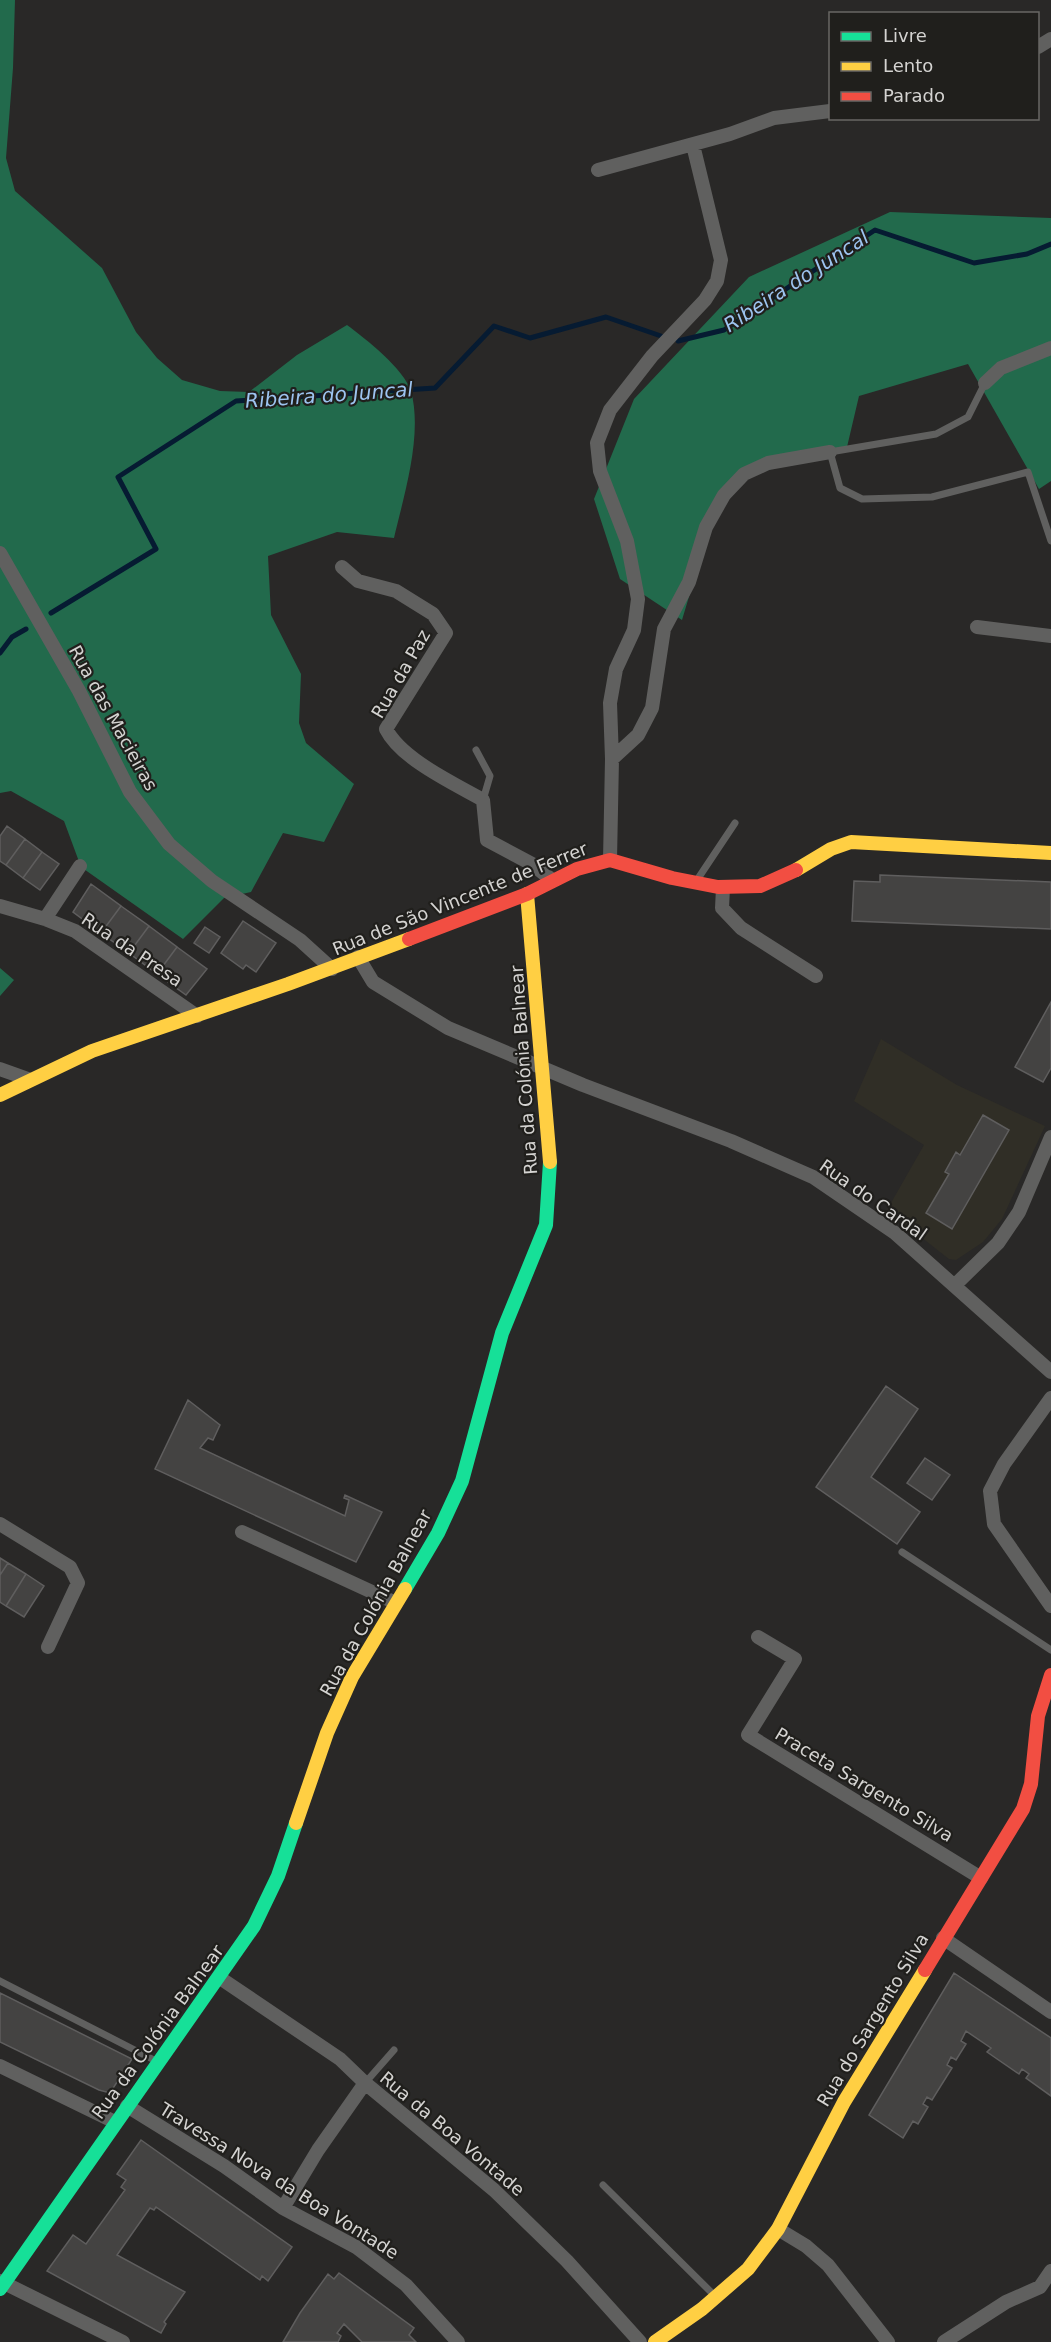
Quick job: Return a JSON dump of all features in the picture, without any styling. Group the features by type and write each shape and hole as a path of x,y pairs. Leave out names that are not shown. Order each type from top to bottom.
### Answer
{"street":[{"path":"598,170 693,145 774,118 829,111"},
{"path":"610,860 612,759 610,703 616,669 634,630 638,599 627,541 600,471 597,443 610,410 652,356 705,300 717,281 721,260 693,145"},
{"path":"985,383 1001,368 1051,348"},
{"path":"612,759 638,735 652,708 664,629 689,582 706,527 724,495 744,474 768,463 830,452"},
{"name":"Rua das Macieiras","path":"0,553 79,691 130,792 169,844 212,881 300,940 332,969"},
{"name":"Rua da Paz","path":"342,567 358,581 396,591 433,614 441,624 446,633 386,729 393,743 442,777 483,800"},
{"path":"977,627 1051,636"},
{"path":"483,800 487,840 532,864 552,880"},
{"name":"Rua de São Vincente de Ferrer","path":"0,1095 28,1079 332,969 358,957 527,894 552,880 596,862 610,860 723,888 760,887 779,880 837,845 852,842 1051,853"},
{"path":"45,919 80,866"},
{"path":"723,888 723,908 741,928 816,976"},
{"name":"Rua da Colónia Balnear","path":"2,2284 115,2122 220,1978 254,1926 278,1876 327,1733 352,1677 438,1533 462,1481 502,1333 546,1225 551,1174 527,894"},
{"name":"Rua da Presa","path":"0,906 45,919 75,931 197,1016"},
{"name":"Rua do Cardal","path":"358,957 373,982 448,1028 813,1177 895,1233 1051,1372"},
{"path":"0,1069 28,1079"},
{"path":"955,1286 998,1243 1019,1212 1051,1137"},
{"path":"1051,1398 1004,1464 990,1491 994,1524 1051,1606"},
{"path":"0,1524 70,1567 78,1583 48,1647"},
{"path":"242,1532 396,1603"},
{"name":"Praceta Sargento Silva","path":"758,1637 795,1659 748,1735 981,1878"},
{"name":"Rua do Sargento Silva","path":"655,2342 748,2269 778,2229 844,2102 1023,1809 1031,1784 1038,1716 1051,1675"},
{"path":"943,1938 1051,2012"},
{"name":"Rua da Boa Vontade","path":"220,1978 340,2059 365,2083 494,2190 567,2261 640,2342"},
{"path":"0,2066 115,2122"},
{"path":"283,2208 318,2150 365,2083"},
{"name":"Travessa Nova da Boa Vontade","path":"127,2106 224,2166 283,2208 356,2247 406,2285 458,2342"},
{"path":"778,2229 806,2246 828,2265 888,2342"},
{"path":"944,2342 1006,2302 1040,2287 1051,2271"},
{"path":"2,2284 123,2342"}],"lane":[{"path":"985,383 968,417 936,434 830,452 840,488 862,499 932,497 1028,472 1051,541"},
{"path":"476,750 490,776 483,800"},
{"path":"695,882 735,823"},
{"path":"902,1551 1051,1650"},
{"path":"0,1981 159,2063"},
{"path":"365,2083 394,2050"},
{"path":"603,2185 716,2296"}],"shaded area":[{"path":"881,1039 957,1085 1045,1126 1002,1219 983,1242 956,1260 949,1259 887,1210 924,1145 854,1101"}],"green space":[{"path":"0,0 15,0 13,68 6,158 15,191 102,268 136,332 157,358 182,380 220,391 249,392 297,355 347,325 393,364 411,391 415,426 414,446 394,538 337,532 268,556 271,615 301,674 299,723 306,743 354,784 324,842 283,833 251,892 224,898 183,939 81,867 64,821 11,791 0,793"},
{"path":"890,212 1051,218 1051,481 1039,489 968,364 859,396 847,447 737,479 705,543 682,620 620,579 594,499 634,399 749,277"},
{"path":"0,968 14,980 0,996"}],"building":[{"path":"7,826 25,839 6,865 0,861 0,836"},
{"path":"25,839 42,852 23,878 6,865"},
{"path":"42,852 59,864 40,890 23,878"},
{"path":"880,875 1051,882 1051,929 852,921 854,881 880,882"},
{"path":"91,884 121,906 101,933 73,912"},
{"path":"121,906 149,926 129,953 101,933"},
{"path":"243,921 276,943 256,972 246,965 243,969 221,953"},
{"path":"149,926 177,947 157,974 129,953"},
{"path":"205,927 220,937 209,953 194,943"},
{"path":"177,947 207,969 186,995 157,974"},
{"path":"1051,1002 1051,1068 1043,1082 1015,1067"},
{"path":"983,1115 1009,1130 952,1229 926,1213 949,1174 945,1172 956,1152 960,1155"},
{"path":"886,1386 918,1409 871,1477 920,1512 897,1544 816,1487"},
{"path":"188,1400 220,1425 213,1440 208,1438 200,1448 345,1516 349,1500 344,1498 345,1495 382,1512 356,1562 155,1469"},
{"path":"925,1458 950,1475 932,1500 907,1483"},
{"path":"0,1558 8,1563 0,1575"},
{"path":"8,1563 26,1574 6,1606 0,1602 0,1575"},
{"path":"26,1574 44,1586 24,1617 6,1606"},
{"path":"954,1973 1051,2038 1051,2096 1026,2078 1029,2074 1022,2069 1019,2074 987,2052 991,2048 966,2031 961,2041 966,2044 956,2060 951,2057 947,2065 952,2068 932,2100 927,2097 923,2104 928,2107 918,2124 913,2121 903,2138 869,2115"},
{"path":"0,1993 132,2059 110,2093 99,2090 0,2042"},
{"path":"141,2140 292,2247 268,2281 262,2276 260,2280 156,2207 154,2210 150,2208 117,2255 185,2292 164,2322 166,2324 161,2333 47,2271 73,2235 86,2244 125,2190 121,2187 126,2180 117,2174"},
{"path":"339,2273 414,2328 409,2335 416,2342 362,2342 344,2324 337,2333 341,2336 338,2342 283,2342 300,2313 328,2274 334,2279"}],"waterway":[{"name":"Ribeira do Juncal","path":"678,341 724,330 875,230 974,263 1027,254 1051,244"},
{"name":"Ribeira do Juncal","path":"51,613 156,549 118,477 236,401 435,388 494,326 530,338 606,317 661,336"},
{"name":"Ribeira do Juncal","path":"0,653 12,637 26,629"}],"traffic: fast":[{"path":"405,1589 438,1533 462,1481 502,1333 546,1225 550,1162"},
{"path":"0,2289 254,1926 278,1876 296,1823"}],"traffic: slow":[{"path":"796,870 831,849 851,842 1051,853"},
{"path":"527,894 550,1162"},
{"path":"0,1095 92,1051 288,984 409,939"},
{"path":"296,1823 327,1733 352,1677 405,1589"},
{"path":"655,2342 702,2309 748,2269 778,2229 844,2102 925,1970"}],"traffic: jam":[{"path":"409,939 527,894 577,869 610,860 672,878 718,887 760,886 796,870"},
{"path":"925,1970 1023,1809 1031,1784 1038,1716 1051,1675"}]}
